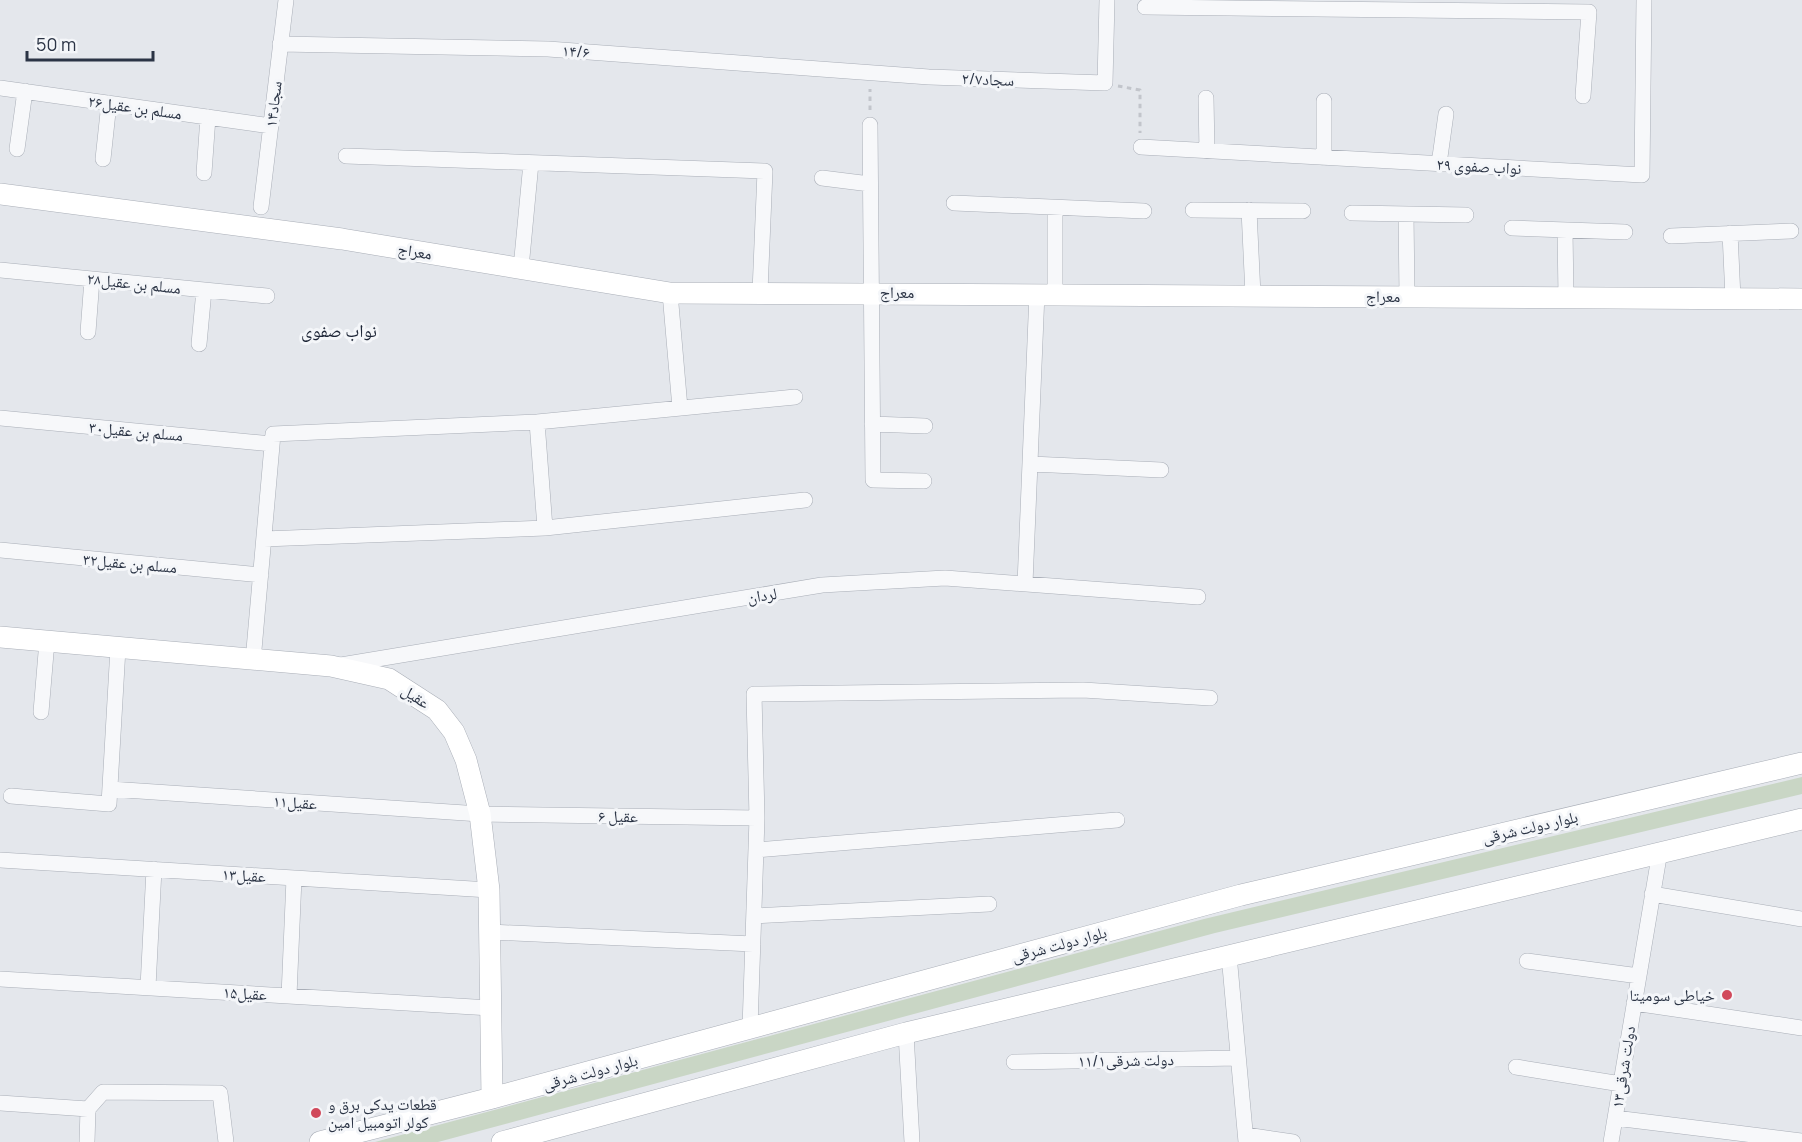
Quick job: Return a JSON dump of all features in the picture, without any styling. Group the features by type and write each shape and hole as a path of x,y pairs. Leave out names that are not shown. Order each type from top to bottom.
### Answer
{"main road":[{"name":"معراج","path":"0,194 342,238 670,293 869,292 1802,298"},
{"name":"عقیل","path":"0,637 253,661 331,666 389,679 437,711 454,732 466,760 480,814 489,890 492,1098"},
{"name":"بلوار دولت شرقی","path":"320,1142 492,1098 1241,895 1802,763"},
{"path":"502,1142 906,1033 1660,851 1802,819"}],"street":[{"name":"۱۴سجاد","path":"261,207 286,0"},
{"path":"1105,83 1107,0"},
{"name":"نواب صفوی ۲۹","path":"1141,147 1642,175 1644,0"},
{"path":"1145,7 1271,4 1461,5 1589,12 1583,96"},
{"name":"۱۴/۶","path":"280,44 548,49 871,72"},
{"name":"سجاد۲/۷","path":"871,72 1105,83"},
{"name":"مسلم بن عقیل۲۶","path":"0,88 270,126"},
{"path":"17,149 25,91"},
{"path":"1206,98 1207,151"},
{"path":"1324,101 1324,158"},
{"path":"103,159 109,103"},
{"path":"1439,164 1446,114"},
{"path":"204,173 208,117"},
{"path":"870,125 869,292 873,480 924,481"},
{"path":"346,156 765,171 760,292"},
{"path":"521,268 531,163"},
{"path":"822,178 870,184"},
{"path":"954,203 1144,211"},
{"path":"1025,584 1031,464 1055,208"},
{"path":"1193,210 1303,211"},
{"path":"1249,210 1252,295"},
{"path":"1352,213 1466,215"},
{"path":"1406,214 1407,296"},
{"path":"1512,228 1625,232"},
{"path":"1565,230 1566,297"},
{"path":"1671,236 1791,231"},
{"path":"1730,233 1733,298"},
{"name":"مسلم بن عقیل۲۸","path":"0,270 267,296"},
{"path":"88,332 92,279"},
{"path":"199,344 204,290"},
{"path":"670,293 680,408"},
{"path":"253,661 273,434 537,422 795,397"},
{"name":"مسلم بن عقیل۳۰","path":"0,418 272,444"},
{"path":"537,422 545,528"},
{"path":"872,424 926,426"},
{"path":"1031,464 1161,470"},
{"path":"264,539 545,528 805,500"},
{"name":"مسلم بن عقیل۳۲","path":"0,550 261,575"},
{"name":"لردان","path":"331,666 822,585 945,578 1198,597"},
{"path":"41,712 47,641"},
{"path":"109,797 118,648"},
{"path":"750,1028 757,818 754,694 1083,690 1210,698"},
{"name":"عقیل۱۱","path":"11,796 109,797 480,814"},
{"name":"عقیل ۶","path":"480,814 757,818"},
{"path":"756,850 1117,820"},
{"name":"۱۳دولت شرقی","path":"1611,1142 1660,851"},
{"name":"عقیل۱۳","path":"0,860 489,890"},
{"path":"148,987 154,869"},
{"path":"289,996 294,878"},
{"path":"1652,894 1802,919"},
{"path":"754,916 989,904"},
{"path":"490,932 753,944"},
{"path":"1229,955 1246,1138 1293,1142"},
{"path":"1527,961 1639,976"},
{"name":"عقیل۱۵","path":"0,979 491,1008"},
{"path":"1634,1003 1802,1028"},
{"path":"906,1033 912,1142"},
{"name":"۱۱/۱دولت شرقی","path":"1014,1062 1238,1058"},
{"path":"1516,1067 1621,1084"},
{"path":"87,1142 88,1109 103,1092 220,1093 226,1142"},
{"path":"0,1103 88,1109"},
{"path":"1615,1118 1802,1141"}],"path":[{"path":"870,125 871,72"},
{"path":"1105,83 1140,90 1141,147"}],"green space":[{"path":"1802,777 1802,794 1215,933 438,1142 375,1142 1204,919"}],"place":[{"name":"خیاطی سومیتا","path":"1727,995"},
{"name":"قطعات یدکی برق و کولر اتومبیل امین","path":"316,1113"}],"district":[{"name":"نواب صفوی","path":"339,330"}]}
